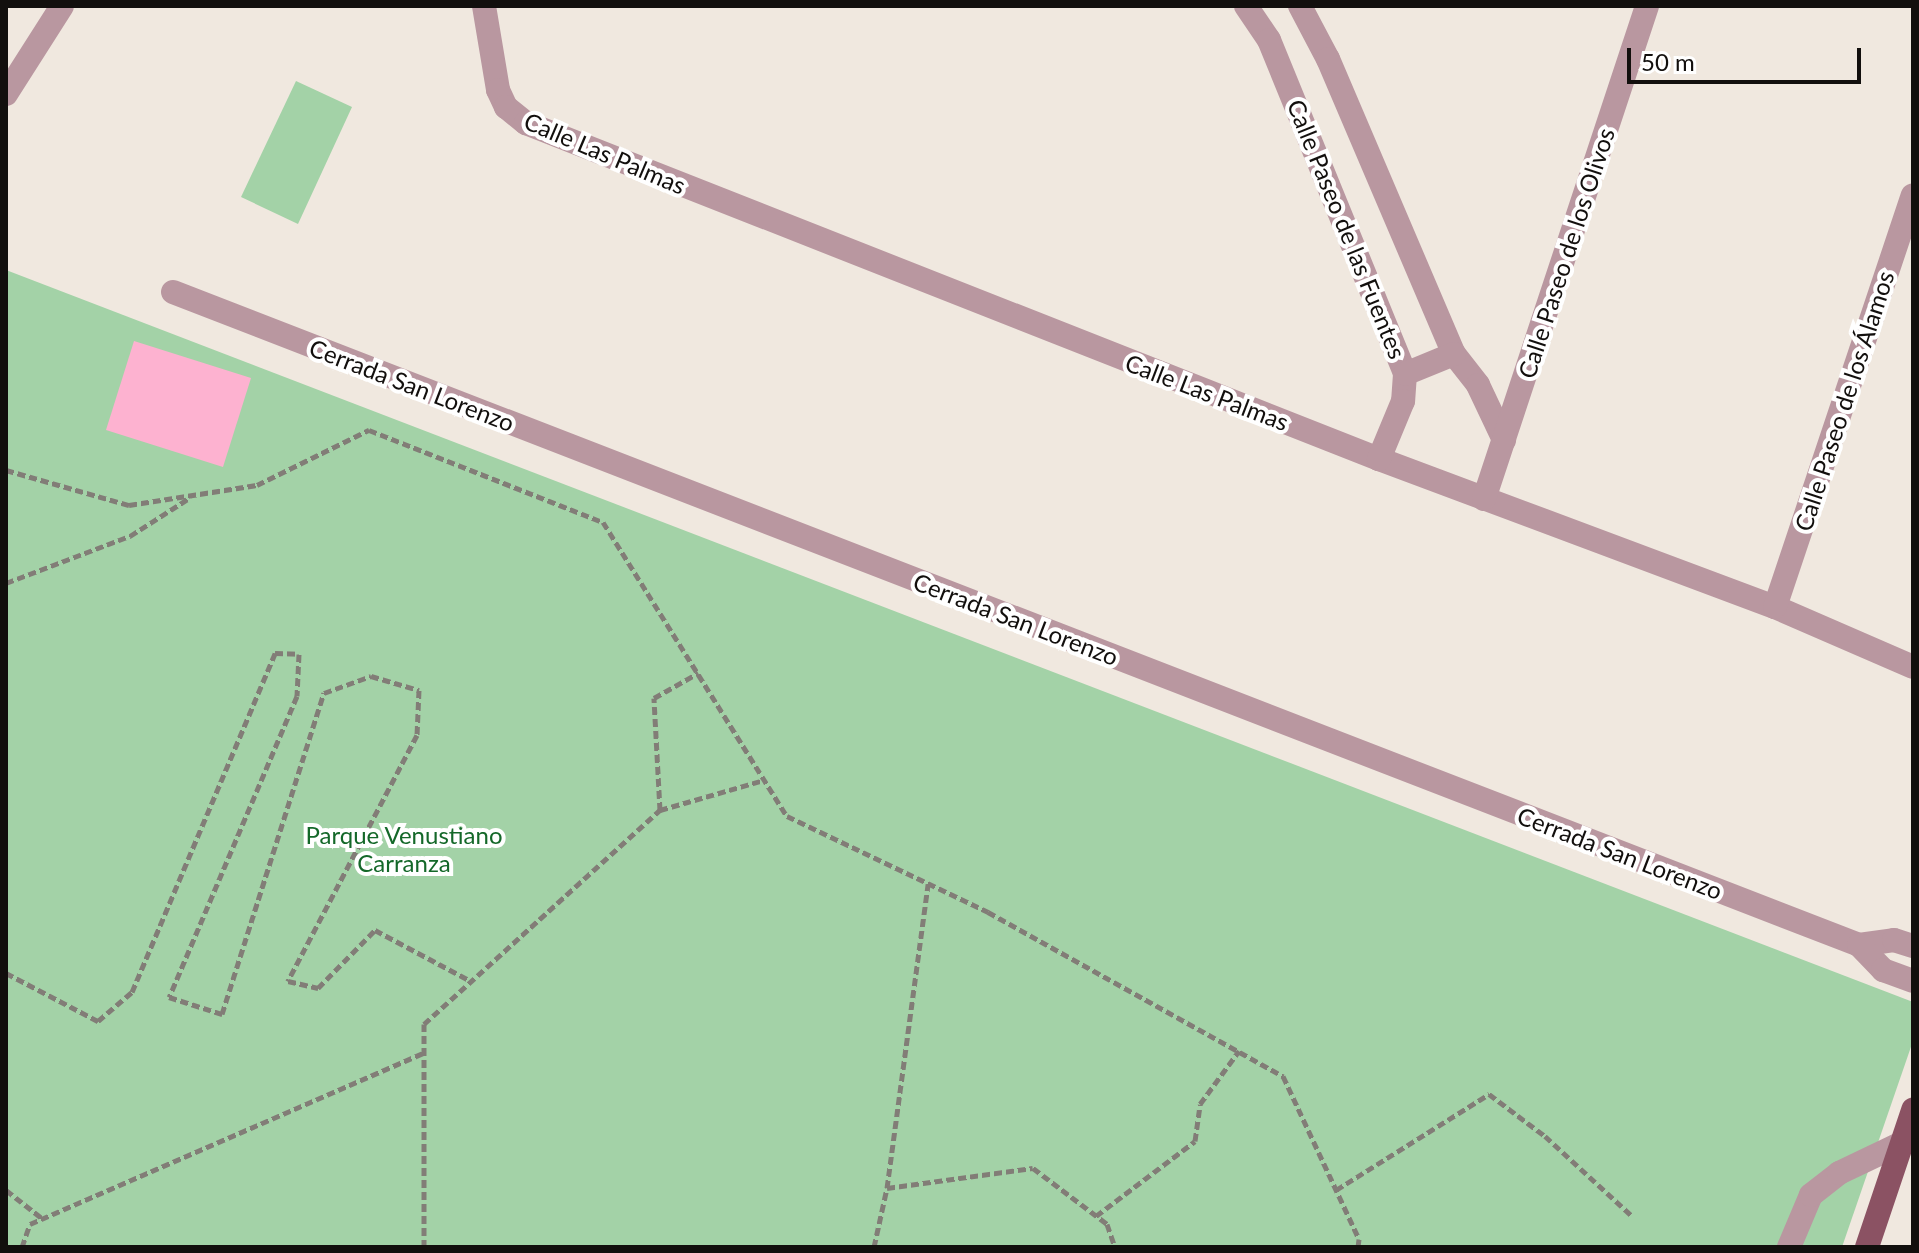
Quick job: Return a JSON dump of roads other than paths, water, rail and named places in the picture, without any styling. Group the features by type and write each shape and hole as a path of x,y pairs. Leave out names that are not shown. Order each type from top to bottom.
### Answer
{"main road":[{"path":"1867,1247 1913,1110"}],"street":[{"path":"6,94 62,6"},
{"name":"Calle Las Palmas","path":"484,6 494,78 506,107 526,123 852,255 1379,459 1775,607 1913,667"},
{"name":"Calle Paseo de las Fuentes","path":"1246,6 1282,68 1405,374 1403,401 1379,459"},
{"name":"Calle Paseo de los Olivos","path":"1484,499 1647,6"},
{"name":"Calle Paseo de las Fuentes","path":"1306,9 1454,354 1478,385 1504,440"},
{"name":"Calle Paseo de los Álamos","path":"1775,607 1913,195"},
{"name":"Cerrada San Lorenzo","path":"173,292 1859,945 1883,970 1913,981"},
{"path":"1405,374 1454,354"},
{"name":"Cerrada San Lorenzo","path":"1859,945 1894,940 1913,946"},
{"path":"1789,1247 1811,1195 1839,1173 1902,1143"}],"park label":[{"name":"Parque Venustiano Carranza","path":"404,849"}]}
